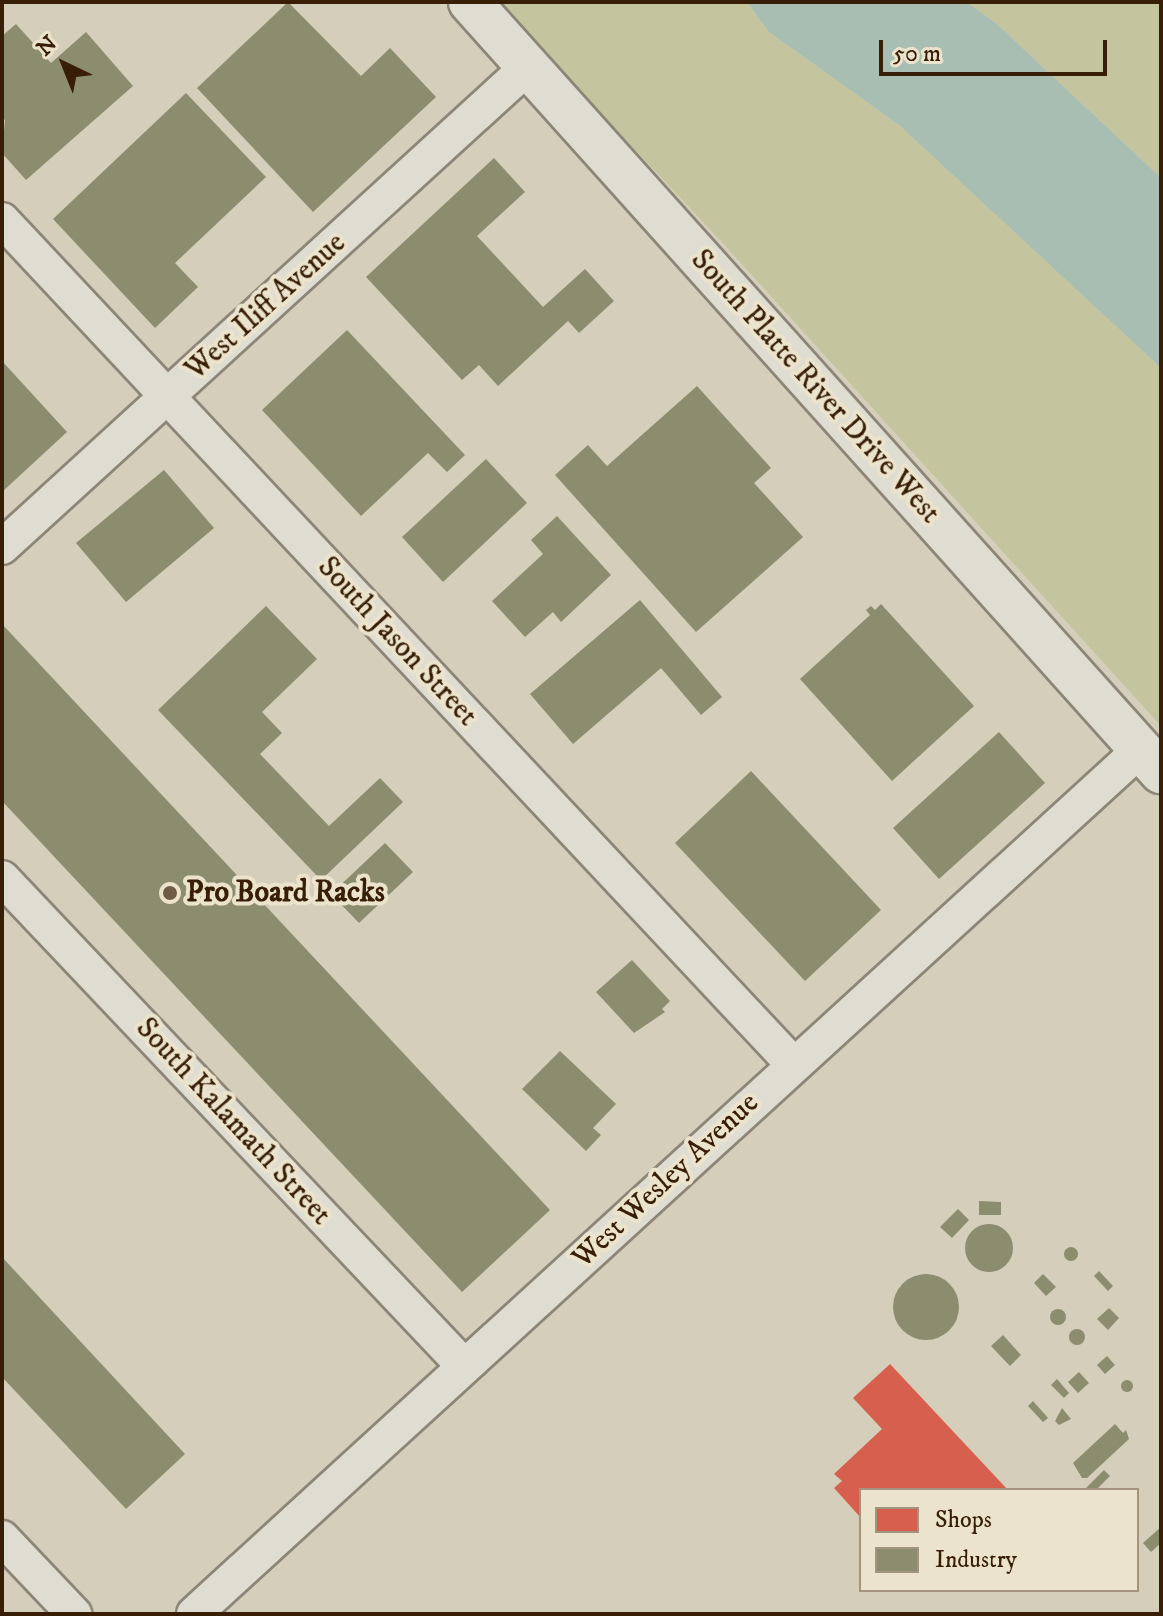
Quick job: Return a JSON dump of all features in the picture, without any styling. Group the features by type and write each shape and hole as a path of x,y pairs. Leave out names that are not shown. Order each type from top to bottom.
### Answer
{"street":[{"name":"South Platte River Drive West","path":"470,2 1150,761"},
{"name":"West Iliff Avenue","path":"2,547 529,66"},
{"name":"South Jason Street","path":"2,220 793,1064"},
{"name":"West Wesley Avenue","path":"194,1614 793,1064 1150,761"},
{"name":"South Kalamath Street","path":"2,878 464,1366"},
{"path":"2,1538 74,1614"}],"green space":[{"path":"496,2 747,2 769,32 899,125 1161,368 1161,726 720,240"},
{"path":"967,2 1161,2 1161,178 998,25"}],"shaded area":[{"path":"747,2 967,2 998,25 1161,178 1161,368 899,125 769,32"}],"building: Shops":[{"path":"890,1364 1006,1488 859,1488 859,1516 834,1488 842,1481 834,1474 882,1429 853,1398"}],"building: Industry":[{"path":"288,2 361,76 390,48 436,97 313,212 197,88"},
{"path":"16,24 51,63 86,32 133,86 26,180 2,153 5,120 2,117 2,36"},
{"path":"186,93 266,177 175,263 198,287 155,328 53,219"},
{"path":"494,158 525,192 477,236 543,307 585,269 614,301 579,333 568,321 498,386 479,365 462,380 366,277"},
{"path":"347,330 465,455 447,472 428,453 361,516 262,410"},
{"path":"2,361 67,432 2,492"},
{"path":"697,386 771,468 754,483 803,537 696,632 555,475 588,445 607,466"},
{"path":"486,459 527,503 443,582 402,537"},
{"path":"164,470 214,528 126,602 76,543"},
{"path":"557,516 611,575 561,622 553,612 525,637 492,601 543,554 531,540"},
{"path":"640,600 722,697 701,715 661,668 573,744 530,694"},
{"path":"881,604 974,706 892,781 800,679 870,615 866,610 871,606 875,610"},
{"path":"266,606 317,659 262,712 282,733 260,754 329,826 380,778 403,802 321,880 158,710"},
{"path":"2,624 550,1210 462,1292 2,801"},
{"path":"999,732 1045,783 939,879 893,828"},
{"path":"751,771 881,910 805,981 675,843"},
{"path":"385,843 413,872 359,923 331,894"},
{"path":"632,960 670,1001 662,1009 665,1012 634,1033 596,992"},
{"path":"560,1051 616,1104 593,1128 601,1135 586,1151 522,1089"},
{"path":"979,1201 1001,1202 1001,1215 979,1215"},
{"path":"958,1209 969,1220 952,1238 940,1227"},
{"path":"989,1224 1006,1231 1013,1248 1006,1265 989,1272 972,1265 965,1248 972,1231"},
{"path":"1071,1247 1078,1254 1071,1261 1064,1254"},
{"path":"2,1257 185,1454 126,1509 2,1377"},
{"path":"1099,1271 1113,1286 1108,1291 1094,1276"},
{"path":"920,1274 932,1274 944,1279 954,1289 959,1307 957,1320 944,1335 932,1340 920,1340 908,1335 898,1325 893,1313 893,1301 898,1289 908,1279"},
{"path":"1043,1274 1056,1287 1046,1296 1034,1283"},
{"path":"1109,1308 1119,1318 1108,1330 1097,1319"},
{"path":"1058,1309 1066,1317 1058,1325 1050,1317"},
{"path":"1077,1329 1085,1337 1077,1345 1069,1337"},
{"path":"1003,1335 1021,1355 1010,1366 991,1346"},
{"path":"1107,1356 1115,1365 1105,1374 1097,1365"},
{"path":"1079,1372 1089,1383 1078,1393 1068,1382"},
{"path":"1057,1379 1069,1393 1064,1398 1051,1385"},
{"path":"1127,1380 1133,1386 1127,1392 1121,1386"},
{"path":"1033,1401 1048,1418 1043,1422 1028,1406"},
{"path":"1062,1408 1071,1419 1059,1425 1055,1421"},
{"path":"1115,1424 1123,1433 1126,1430 1129,1439 1087,1478 1082,1478 1073,1463"},
{"path":"1104,1470 1110,1476 1098,1488 1086,1488"},
{"path":"1161,1527 1161,1543 1151,1552 1143,1543"}],"place":[{"name":"Pro Board Racks","path":"170,893"}]}
